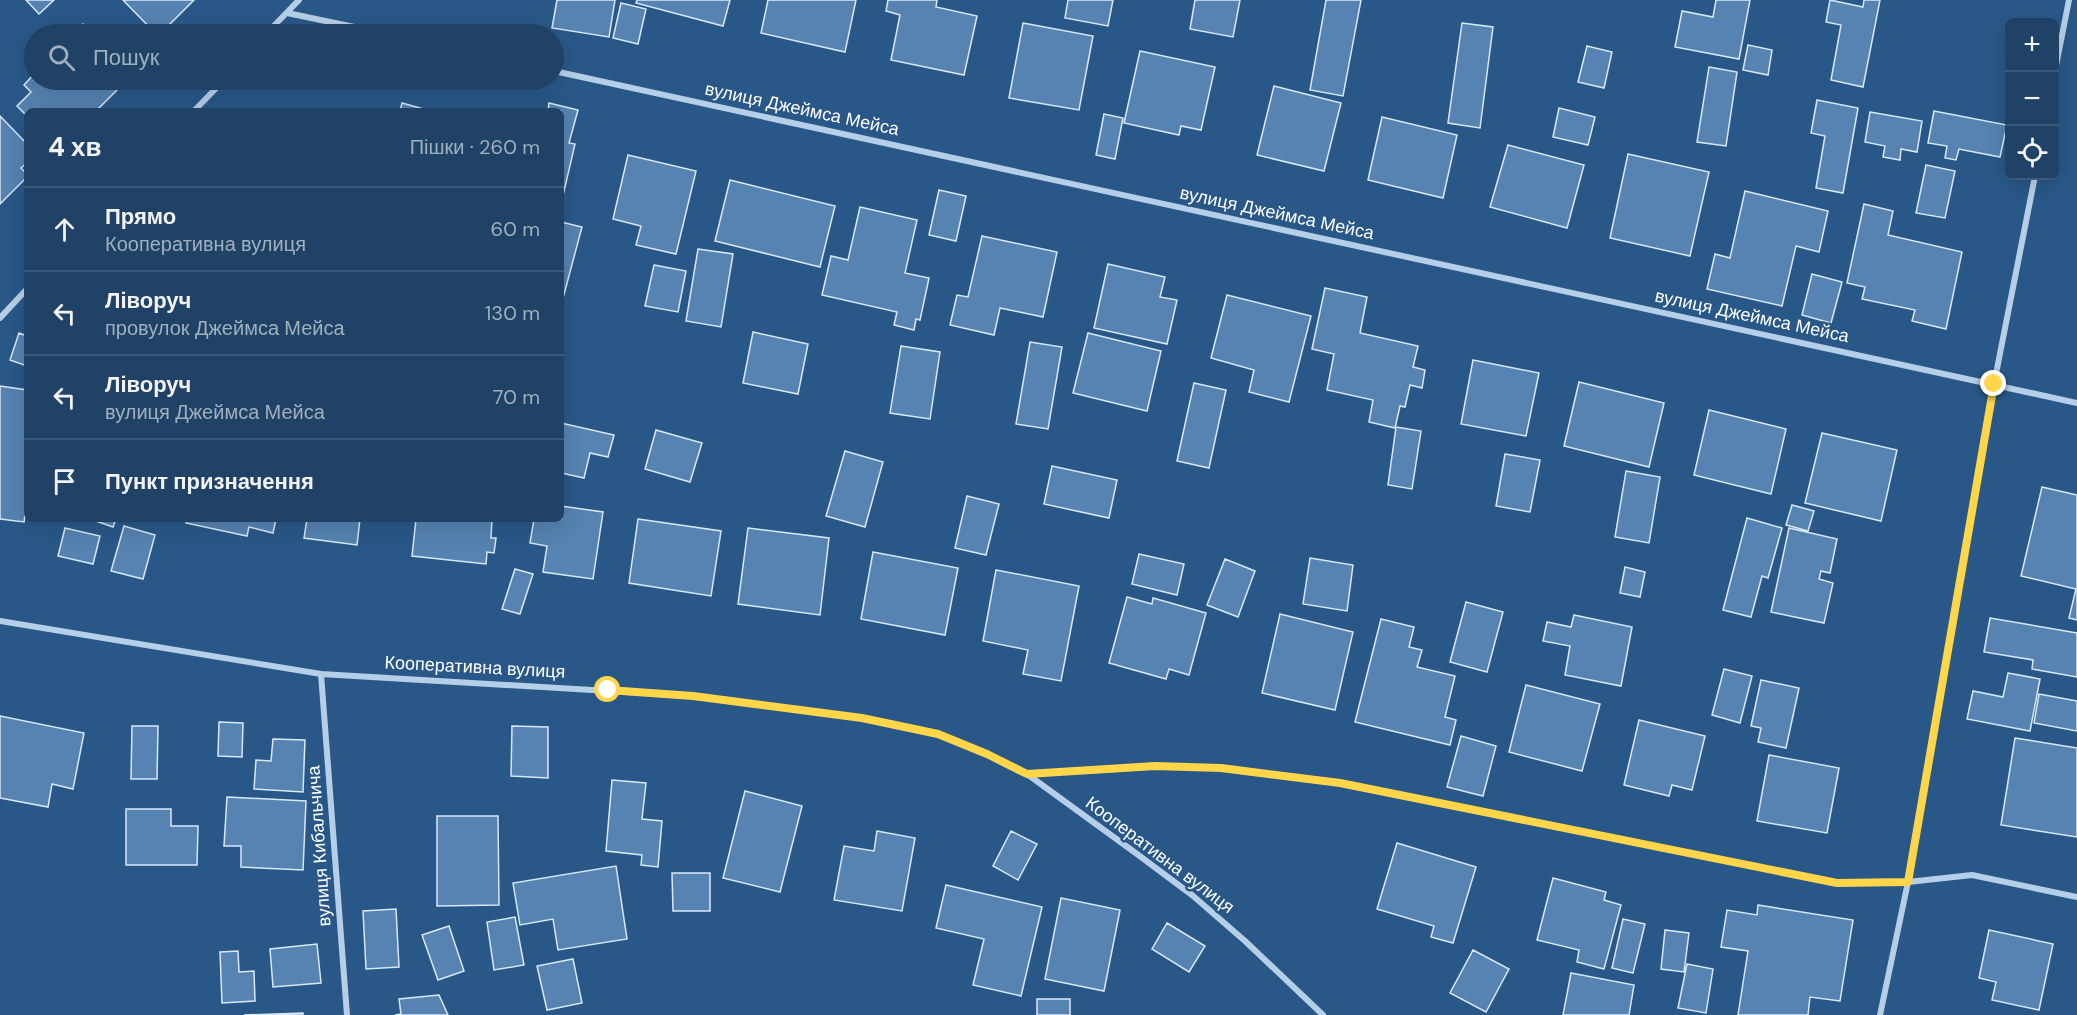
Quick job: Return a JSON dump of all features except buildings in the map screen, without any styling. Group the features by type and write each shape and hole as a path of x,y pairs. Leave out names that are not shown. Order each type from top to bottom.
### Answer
{"street":[{"path":"276,24 299,0"},
{"path":"2056,72 2069,0"},
{"path":"287,12 342,24"},
{"name":"вулиця Джеймса Мейса","path":"564,72 2077,404"},
{"path":"197,108 214,90"},
{"path":"1880,1015 1908,882 1994,384 2034,180"},
{"path":"0,318 24,292"},
{"name":"Кооперативна вулиця","path":"0,621 321,674 682,696 862,718 938,734 987,754 1027,774 1192,895 1245,940 1323,1015"},
{"name":"вулиця Кибальчича","path":"321,674 347,1015"},
{"path":"1027,774 1155,766 1221,768 1340,783 1837,883 1908,882 1972,875 2077,897"}],"route":[{"path":"608,690 693,696 862,718 938,734 987,754 1027,774 1155,766 1221,768 1340,783 1837,883 1908,882 1994,384"}]}
